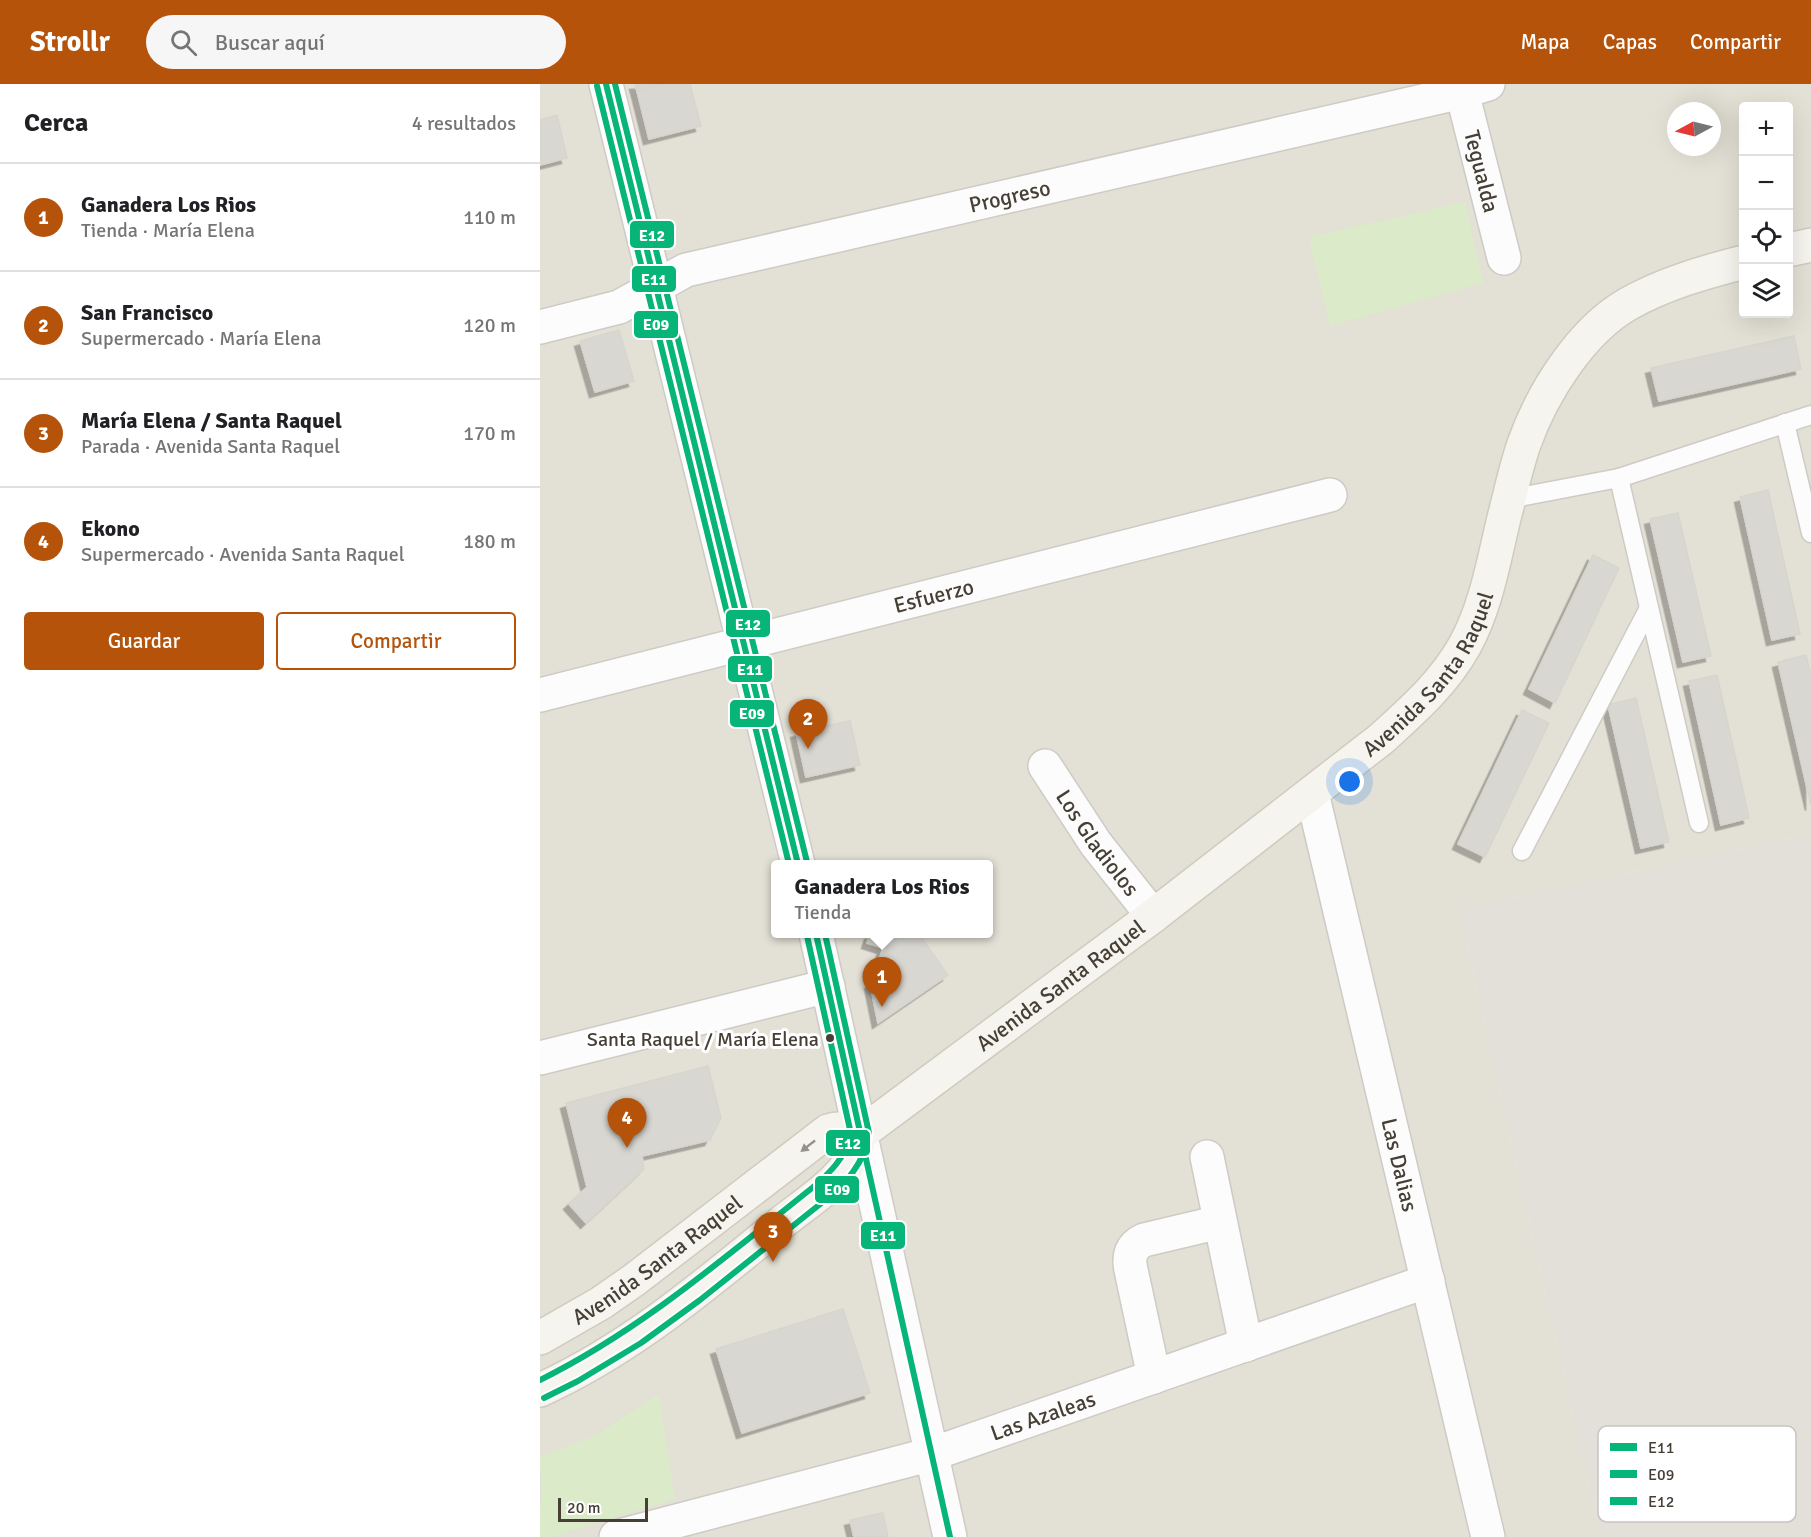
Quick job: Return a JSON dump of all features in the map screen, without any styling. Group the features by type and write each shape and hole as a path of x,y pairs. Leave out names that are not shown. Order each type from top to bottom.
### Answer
{"main road":[{"path":"1793,249 1811,245"},
{"name":"Avenida Santa Raquel","path":"540,1390 608,1354 700,1290 830,1183 850,1160 860,1134 1153,916 1389,732 1435,688 1452,667 1466,643 1479,614 1525,443 1554,384 1574,354 1591,333 1611,315 1628,304 1688,278 1739,263"},
{"name":"Avenida Santa Raquel","path":"540,1338 593,1308 634,1280 828,1131 841,1128 851,1129 860,1134"}],"street":[{"path":"606,84 797,860"},
{"name":"Progreso","path":"540,327 619,307 686,270 1470,87"},
{"name":"Tegualda","path":"1470,87 1504,258"},
{"name":"Esfuerzo","path":"540,695 1330,495"},
{"name":"Los Gladiolos","path":"1045,766 1096,844 1153,916"},
{"name":"Las Dalias","path":"1312,793 1488,1537"},
{"path":"817,938 950,1537"},
{"path":"540,1058 828,986"},
{"path":"1207,1156 1246,1344"},
{"path":"1154,1377 1129,1261 1130,1252 1136,1244 1144,1240 1220,1222"},
{"name":"Las Azaleas","path":"616,1537 932,1454 1428,1281"}],"lane":[{"path":"1509,499 1618,478 1811,415"},
{"path":"1785,423 1811,533"},
{"path":"1618,478 1699,823"},
{"path":"1522,851 1649,608"}],"shaded area":[{"path":"540,84 1811,84 1811,834 1459,909 1600,1537 540,1537"},
{"path":"1811,834 1811,1537 1600,1537 1459,909"}],"green space":[{"path":"1465,202 1483,283 1330,326 1309,237"},
{"path":"659,1394 675,1499 551,1537 540,1537 542,1502 540,1457 596,1435"}],"building":[{"path":"635,84 665,84 637,91"},
{"path":"665,84 690,84 701,126 649,139 637,91"},
{"path":"557,115 567,158 540,165 540,120"},
{"path":"619,330 634,381 595,392 580,341"},
{"path":"1794,336 1801,369 1659,401 1651,368"},
{"path":"1768,490 1800,634 1772,640 1740,497"},
{"path":"1678,513 1711,656 1683,662 1650,519"},
{"path":"1593,555 1619,568 1555,703 1529,689"},
{"path":"1806,655 1811,676 1811,805 1778,662"},
{"path":"1717,675 1749,818 1721,825 1689,681"},
{"path":"1636,698 1669,842 1641,848 1608,705"},
{"path":"1522,710 1549,723 1485,857 1458,844"},
{"path":"850,721 860,765 806,777 796,732"},
{"path":"869,938 922,938 948,975 878,1023 870,983 883,980 879,960 883,948 867,943"},
{"path":"708,1066 721,1118 710,1140 642,1156 644,1169 586,1223 569,1204 587,1187 566,1103"},
{"path":"843,1309 870,1393 742,1433 716,1349"},
{"path":"883,1513 888,1537 854,1537 850,1520"}],"transit line":[{"name":"E11","path":"606,84 797,860"},
{"name":"E12","path":"615,84 807,860"},
{"name":"E09","path":"597,86 788,860"},
{"name":"E12","path":"540,1380 613,1339 681,1291 812,1188 841,1157 851,1134 807,938"},
{"name":"E11","path":"817,938 950,1537"},
{"name":"E09","path":"544,1398 578,1381 641,1343 700,1300 832,1194 859,1163 869,1133 826,938"}],"place":[{"name":"San Francisco","path":"808,749"},
{"name":"Ganadera Los Rios","path":"882,1007"},
{"name":"Santa Raquel / María Elena","path":"830,1038"},
{"name":"Ekono","path":"627,1148"},
{"name":"María Elena / Santa Raquel","path":"773,1262"}]}
